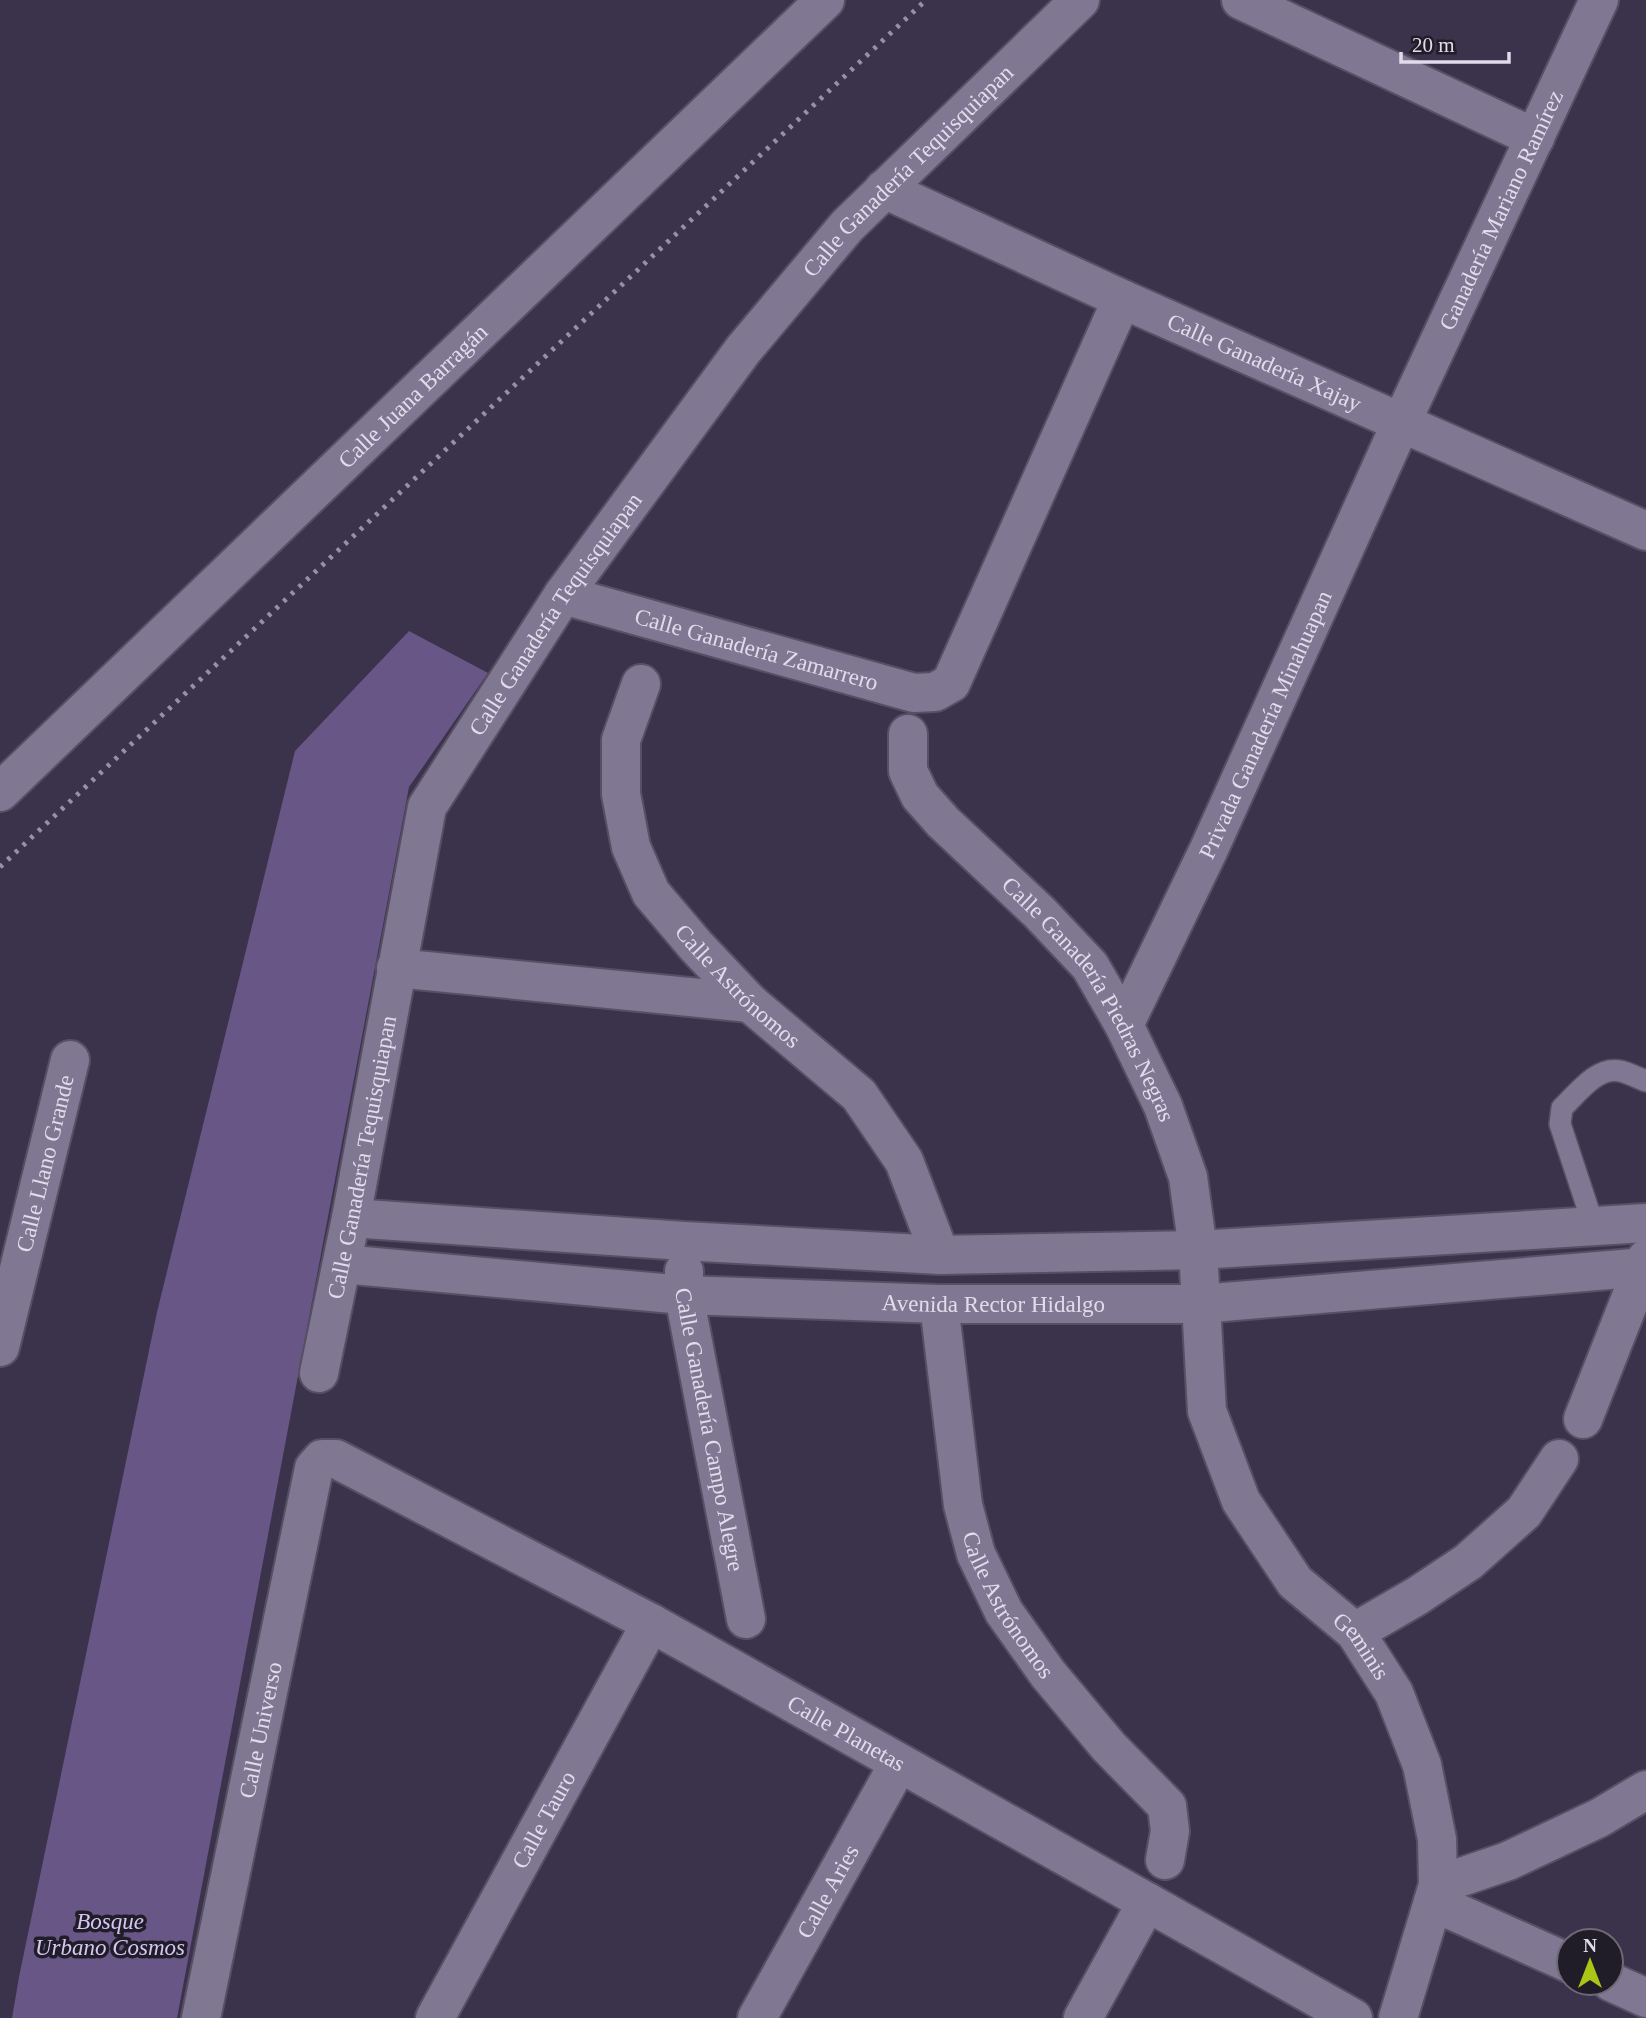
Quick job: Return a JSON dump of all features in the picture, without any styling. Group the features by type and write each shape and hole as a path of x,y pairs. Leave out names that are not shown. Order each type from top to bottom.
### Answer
{"street":[{"name":"Calle Juana Barragán","path":"0,792 825,0"},
{"name":"Calle Ganadería Tequisquiapan","path":"319,1373 351,1218 427,807 563,595 743,350 847,226 1080,0"},
{"path":"1241,0 1535,138"},
{"name":"Ganadería Mariano Ramírez","path":"1402,421 1600,0"},
{"name":"Calle Ganadería Xajay","path":"884,189 1122,299 1646,531"},
{"name":"Calle Ganadería Zamarrero","path":"563,595 914,693 935,692 951,683 1122,299"},
{"name":"Privada Ganadería Minahuapan","path":"1124,1025 1209,849 1402,421"},
{"name":"Calle Astrónomos","path":"641,684 621,740 621,794 631,847 651,893 750,1003 859,1095 904,1161 940,1255"},
{"name":"Calle Ganadería Piedras Negras","path":"908,734 908,771 920,796 943,822 1039,912 1090,966 1124,1025 1163,1107 1188,1177 1198,1250 1200,1304"},
{"path":"396,968 750,1003"},
{"name":"Calle Llano Grande","path":"0,1347 70,1060"},
{"name":"Avenida Rector Hidalgo","path":"351,1218 940,1255 1198,1250 1646,1223"},
{"name":"Calle Ganadería Campo Alegre","path":"684,1241 684,1295 746,1619"},
{"name":"Avenida Rector Hidalgo","path":"342,1264 684,1295 939,1304 1200,1304 1645,1265"},
{"path":"1583,1419 1645,1265"},
{"name":"Calle Astrónomos","path":"939,1304 963,1504 976,1554 1004,1612 1048,1674 1109,1747 1167,1806 1170,1831 1165,1860"},
{"name":"Geminis","path":"1200,1304 1207,1411 1241,1501 1295,1582 1355,1632 1394,1693 1422,1765 1437,1839 1435,1894 1398,2018"},
{"name":"Calle Universo","path":"201,2018 314,1468 322,1459 336,1459"},
{"name":"Calle Planetas","path":"336,1459 651,1623 1353,2018"},
{"path":"1355,1632 1468,1562 1524,1512 1559,1459"},
{"name":"Calle Tauro","path":"435,2018 651,1623"},
{"name":"Calle Aries","path":"757,2018 899,1763"},
{"path":"1435,1894 1599,1818 1646,1790"},
{"path":"1435,1894 1555,1956"},
{"path":"1083,2018 1147,1902"},
{"path":"1625,1988 1646,1998"}],"lane":[{"path":"1594,1227 1559,1116 1562,1108 1601,1072 1610,1070 1644,1075"}],"green space":[{"name":"Bosque Urbano Cosmos","path":"409,631 488,673 409,787 177,2018 12,2018 157,1312 295,751"}],"railway":[{"path":"0,867 926,0"}]}
